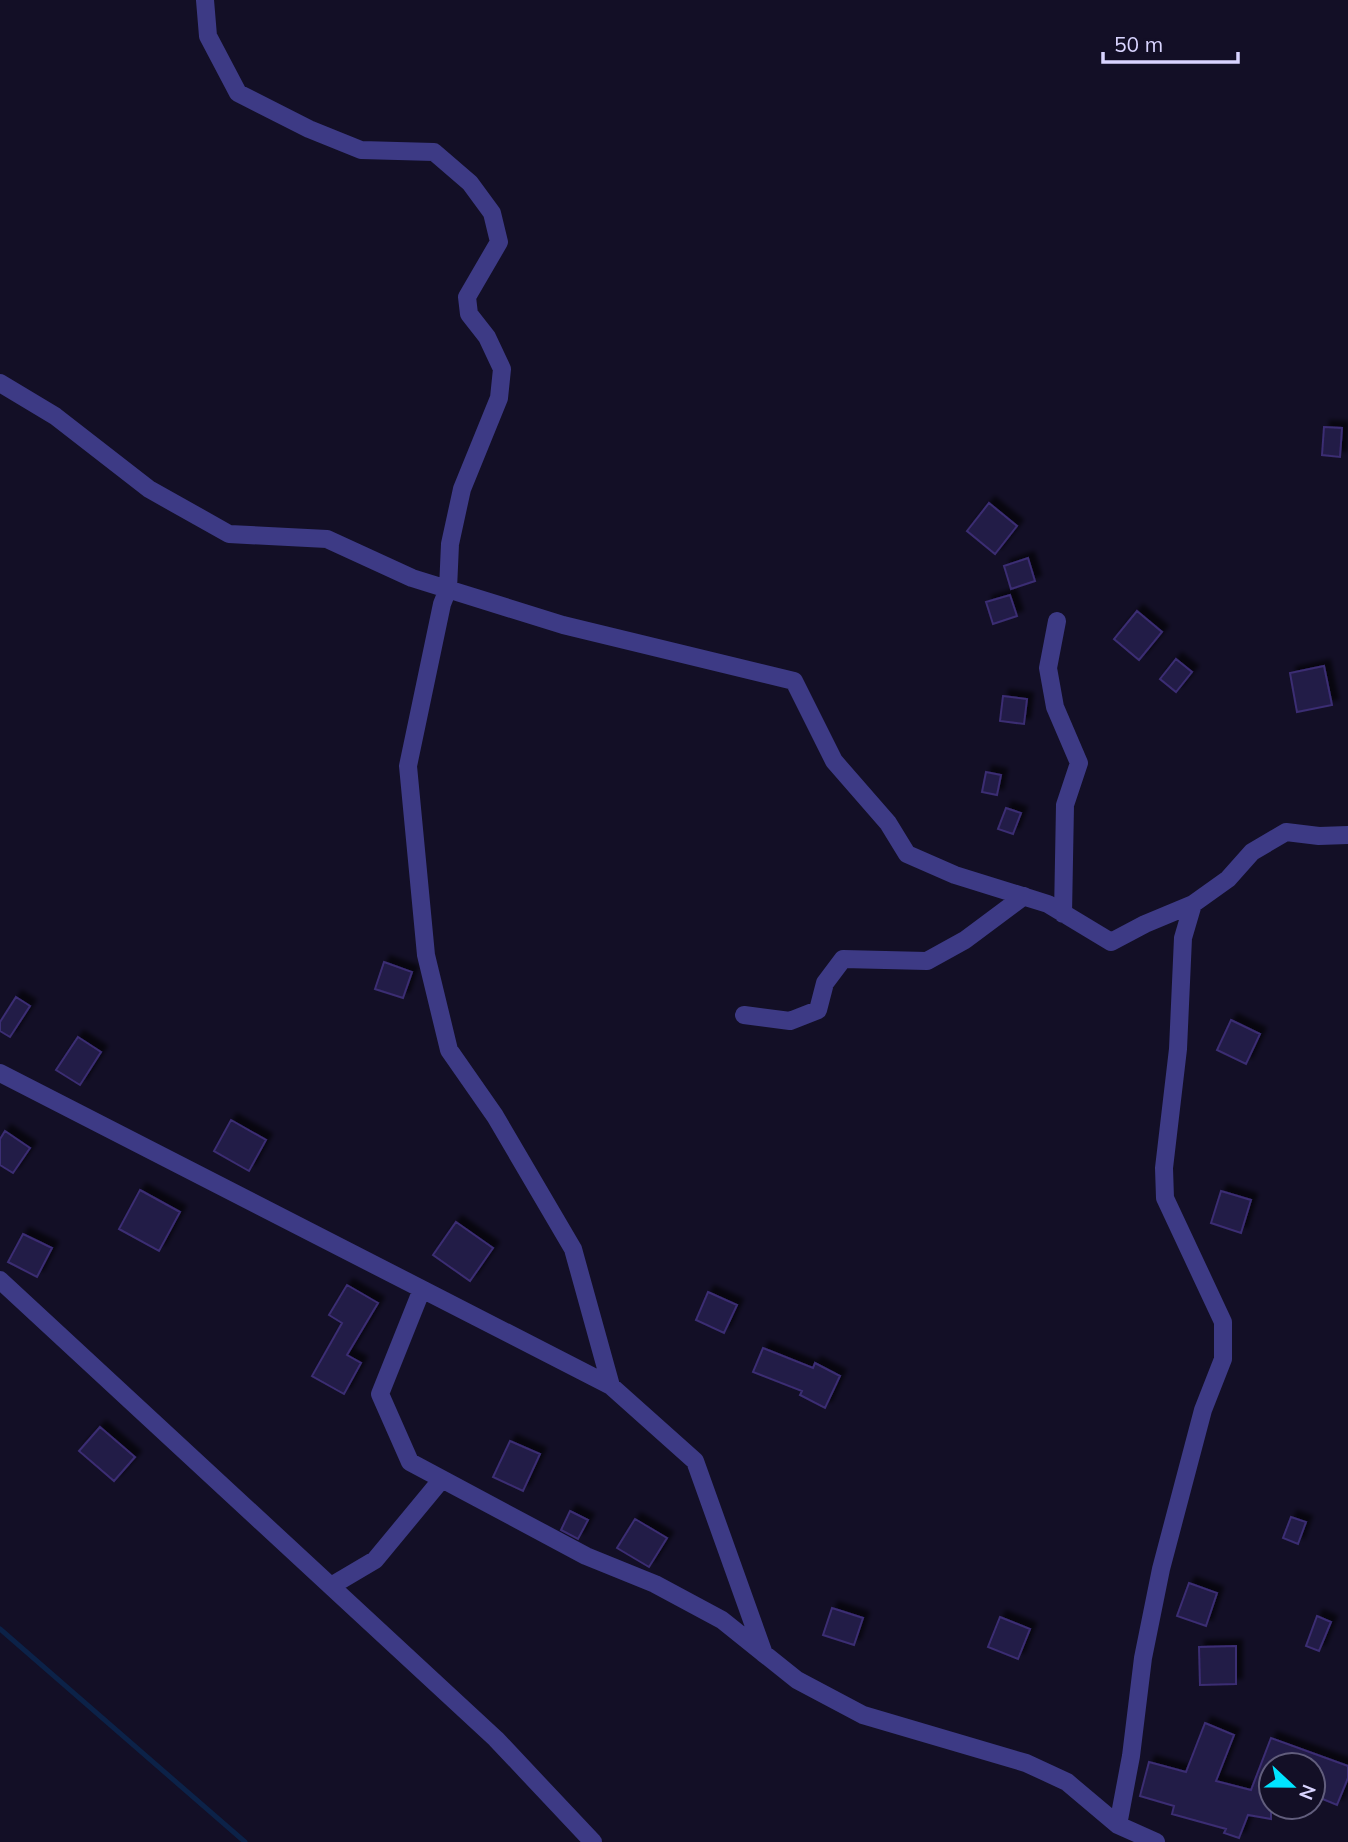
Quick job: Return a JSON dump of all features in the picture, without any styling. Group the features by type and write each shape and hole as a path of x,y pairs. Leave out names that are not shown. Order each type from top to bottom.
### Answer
{"street":[{"path":"205,0 208,36 238,93 309,129 361,150 434,152 470,183 492,213 499,242 467,297 469,314 487,337 502,369 499,398 462,489 450,544 448,589 442,604 408,766 426,956 449,1050 495,1116 573,1249 611,1386"},
{"path":"0,383 55,416 149,489 229,534 327,538 412,578 562,625 794,681 834,761 888,823 907,853 955,875 1048,904 1111,942 1193,904 1228,879 1252,852 1286,832 1319,836 1348,835"},
{"path":"1058,621 1048,668 1055,707 1079,763 1065,805 1063,914"},
{"path":"744,1014 790,1021 818,1010 825,983 843,959 927,961 965,940 1024,896"},
{"path":"1118,1825 1131,1756 1143,1658 1161,1569 1203,1410 1223,1359 1223,1322 1166,1198 1164,1168 1178,1049 1183,938 1193,904"},
{"path":"0,1073 611,1386 695,1461 764,1654"},
{"path":"0,1280 496,1739 593,1842"},
{"path":"422,1289 380,1394 410,1462 586,1556 654,1584 722,1620 797,1680 863,1715 1026,1763 1067,1782 1118,1825 1156,1842"},
{"path":"331,1586 375,1560 442,1479"}],"building":[{"path":"1324,427 1342,428 1340,457 1322,455"},
{"path":"989,503 1017,526 995,554 967,531"},
{"path":"1028,558 1035,581 1011,589 1004,566"},
{"path":"1010,595 1017,616 993,624 986,602"},
{"path":"1137,611 1162,632 1139,660 1114,639"},
{"path":"1176,659 1192,672 1176,692 1160,679"},
{"path":"1324,666 1332,705 1297,712 1290,673"},
{"path":"1003,696 1027,699 1024,724 1000,721"},
{"path":"986,772 1001,775 997,795 982,792"},
{"path":"1006,808 1021,813 1013,834 998,829"},
{"path":"384,962 412,972 403,998 375,989"},
{"path":"16,997 30,1006 10,1037 0,1031 0,1022"},
{"path":"1231,1020 1260,1034 1246,1064 1217,1050"},
{"path":"78,1037 101,1052 80,1085 56,1070"},
{"path":"231,1120 266,1140 249,1171 214,1151"},
{"path":"5,1131 30,1148 13,1173 0,1165 0,1139"},
{"path":"140,1190 180,1212 159,1251 119,1229"},
{"path":"1221,1191 1251,1200 1241,1233 1211,1223"},
{"path":"456,1222 493,1248 470,1281 433,1255"},
{"path":"23,1234 52,1248 37,1277 8,1262"},
{"path":"347,1285 378,1303 347,1355 361,1363 344,1394 312,1376 342,1323 329,1315"},
{"path":"708,1292 737,1305 724,1333 696,1320"},
{"path":"763,1348 813,1368 815,1363 840,1376 825,1408 800,1395 802,1391 753,1372"},
{"path":"100,1427 135,1457 114,1481 79,1451"},
{"path":"510,1441 540,1454 523,1491 493,1477"},
{"path":"570,1511 588,1520 578,1539 561,1530"},
{"path":"1291,1517 1306,1522 1298,1544 1283,1538"},
{"path":"635,1519 667,1538 649,1567 617,1548"},
{"path":"1189,1583 1217,1593 1206,1626 1177,1616"},
{"path":"832,1608 863,1618 854,1645 823,1635"},
{"path":"1317,1616 1331,1622 1319,1651 1306,1646"},
{"path":"1000,1617 1030,1629 1018,1659 988,1647"},
{"path":"1236,1646 1236,1684 1200,1685 1199,1647"},
{"path":"1205,1723 1234,1735 1216,1781 1251,1790 1257,1774 1257,1817 1248,1815 1239,1838 1224,1833 1226,1829 1172,1814 1174,1806 1140,1796 1149,1762 1186,1772"},
{"path":"1271,1738 1307,1751 1266,1751"},
{"path":"1327,1758 1348,1766 1348,1778 1337,1805 1327,1801"}],"waterway":[{"path":"0,1629 245,1842"}]}
